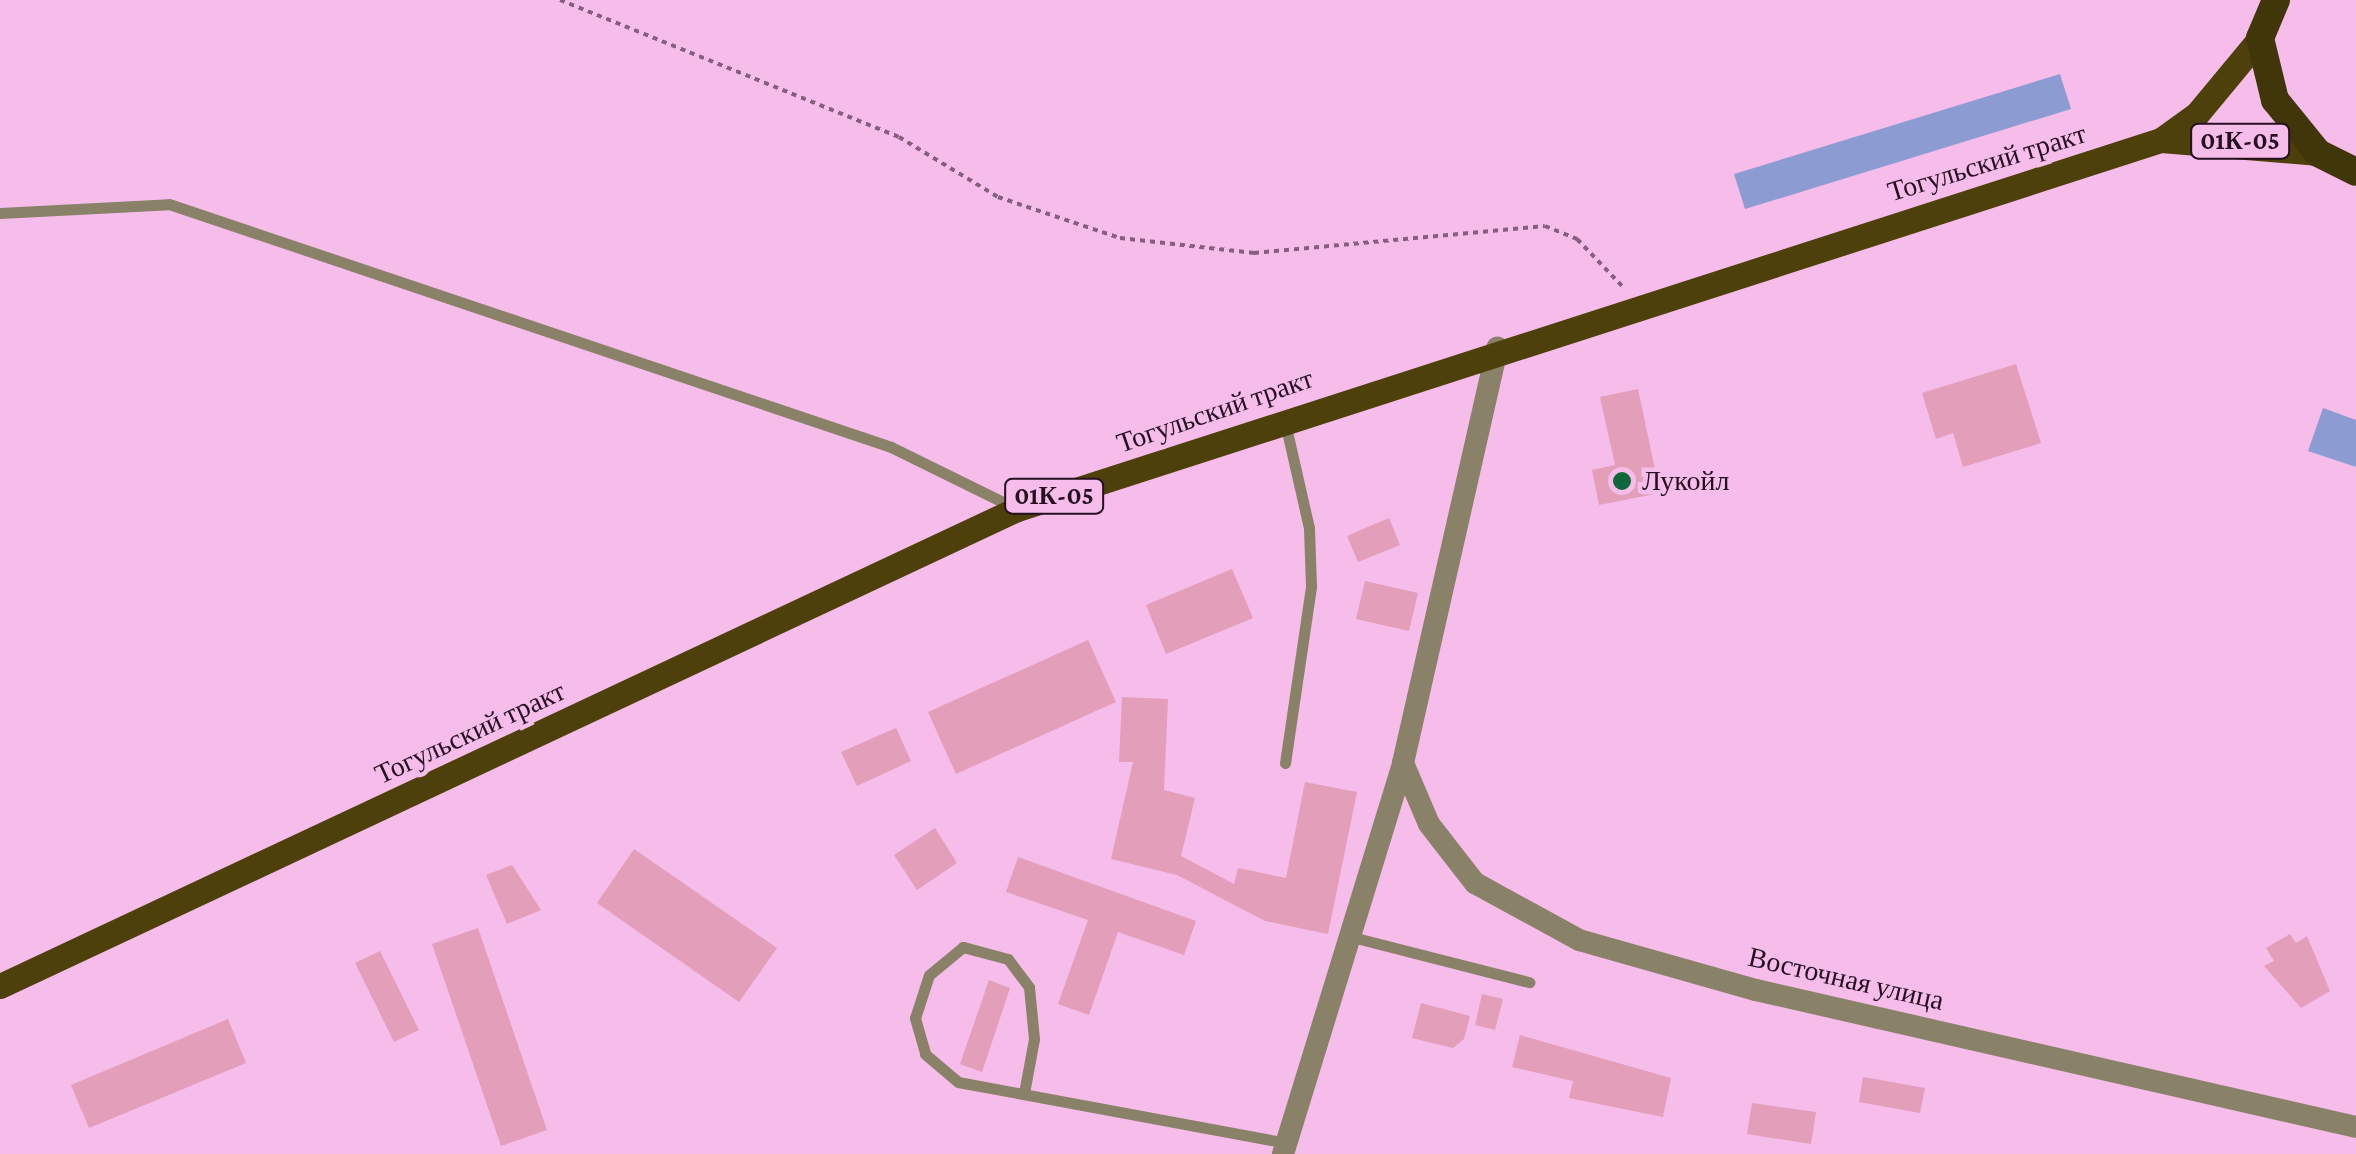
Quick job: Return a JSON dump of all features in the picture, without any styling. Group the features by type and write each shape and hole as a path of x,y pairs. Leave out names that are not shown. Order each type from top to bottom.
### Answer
{"highway":[{"path":"2263,15 2274,100 2318,153 2356,172"}],"main road":[{"name":"01К-05","path":"2161,140 2197,114 2263,15"},
{"name":"Тогульский тракт","path":"0,986 1017,508 1632,304 2161,140"},
{"name":"01К-05","path":"2161,140 2318,153"}],"street":[{"path":"1285,1149 1356,938 1403,763 1497,348"},
{"name":"Восточная улица","path":"1403,763 1430,824 1475,884 1579,940 1756,990 2356,1127"}],"lane":[{"path":"0,213 169,204 891,446 1017,508"},
{"path":"1285,419 1309,528 1310,586 1285,763"},
{"path":"1356,938 1529,982"},
{"path":"1024,1094 1034,1039 1029,987 1008,959 963,947 929,976 915,1037 958,1082 1285,1149"}],"path":[{"path":"560,0 899,137 998,196 1088,229 1254,253 1545,226 1612,268 1632,304"}],"shaded area":[{"path":"2060,74 2071,109 1745,209 1734,174"},
{"path":"2323,408 2356,420 2356,467 2308,451"}],"building":[{"path":"2016,364 2041,443 1963,467 1953,433 1936,439 1922,393"},
{"path":"1638,389 1660,493 1599,505 1592,470 1615,465 1600,397"},
{"path":"1389,518 1400,545 1358,562 1347,536"},
{"path":"1232,569 1253,618 1166,654 1146,605"},
{"path":"1365,581 1418,593 1409,631 1356,619"},
{"path":"1088,640 1116,702 956,774 928,712"},
{"path":"1122,697 1168,699 1164,790 1195,798 1181,856 1234,884 1238,868 1286,878 1305,782 1357,792 1328,934 1265,921 1177,875 1111,859 1133,762 1119,762"},
{"path":"896,728 911,761 857,786 841,752"},
{"path":"935,828 957,863 917,890 894,855"},
{"path":"634,849 777,948 739,1002 597,903"},
{"path":"1018,857 1196,921 1184,955 1118,932 1089,1015 1058,1004 1088,920 1006,892"},
{"path":"512,865 541,910 507,924 486,875"},
{"path":"478,928 547,1130 501,1146 432,944"},
{"path":"2290,934 2296,943 2307,936 2330,991 2301,1008 2264,966 2274,961 2266,948"},
{"path":"380,951 419,1030 394,1042 355,963"},
{"path":"989,980 1010,988 982,1072 960,1064"},
{"path":"1482,994 1503,999 1495,1030 1475,1025"},
{"path":"1421,1003 1470,1016 1464,1039 1453,1048 1412,1038"},
{"path":"228,1019 246,1063 89,1128 71,1085"},
{"path":"1520,1035 1671,1078 1663,1117 1569,1098 1573,1081 1512,1067"},
{"path":"1863,1077 1925,1088 1920,1113 1859,1102"},
{"path":"1752,1103 1816,1112 1811,1144 1747,1134"}],"place":[{"name":"Лукойл","path":"1622,481"}]}
